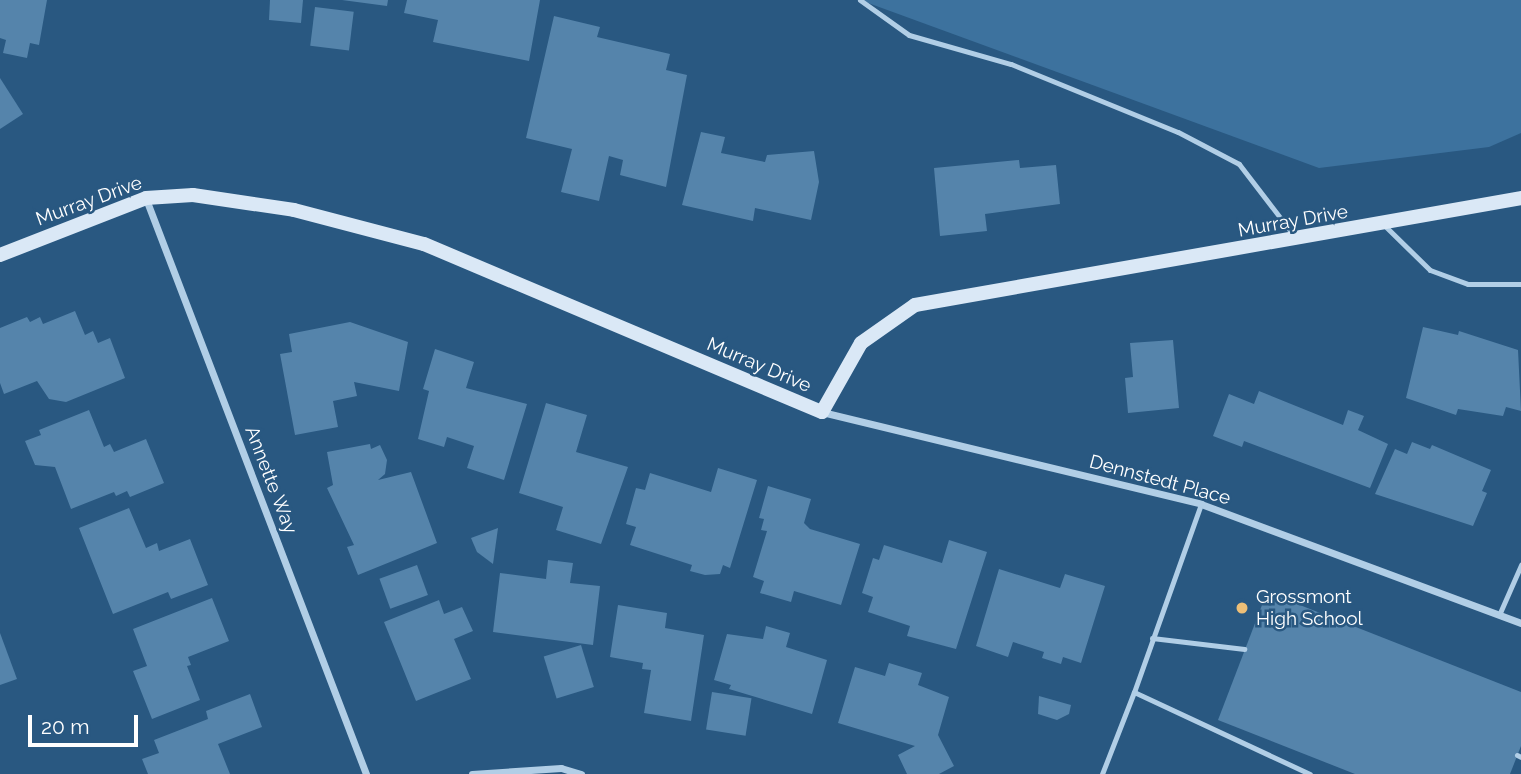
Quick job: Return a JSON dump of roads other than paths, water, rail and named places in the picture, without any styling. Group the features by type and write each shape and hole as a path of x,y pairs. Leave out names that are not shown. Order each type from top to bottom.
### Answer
{"street":[{"name":"Murray Drive","path":"0,255 146,198 193,195 295,210 424,243 821,412 861,343 915,305 1383,225 1521,198"},
{"name":"Annette Way","path":"146,198 366,774"},
{"name":"Dennstedt Place","path":"821,412 1201,504 1521,623"},
{"path":"472,774 561,768 581,774"}],"lane":[{"path":"860,0 909,35 1011,64 1178,132 1239,164 1297,240"},
{"path":"1383,225 1430,270 1468,284 1521,284"},
{"path":"1102,774 1201,504"},
{"path":"1499,615 1521,565"},
{"path":"1152,638 1244,649"},
{"path":"1134,692 1310,774"}],"place":[{"name":"Grossmont High School","path":"1242,608"}]}
